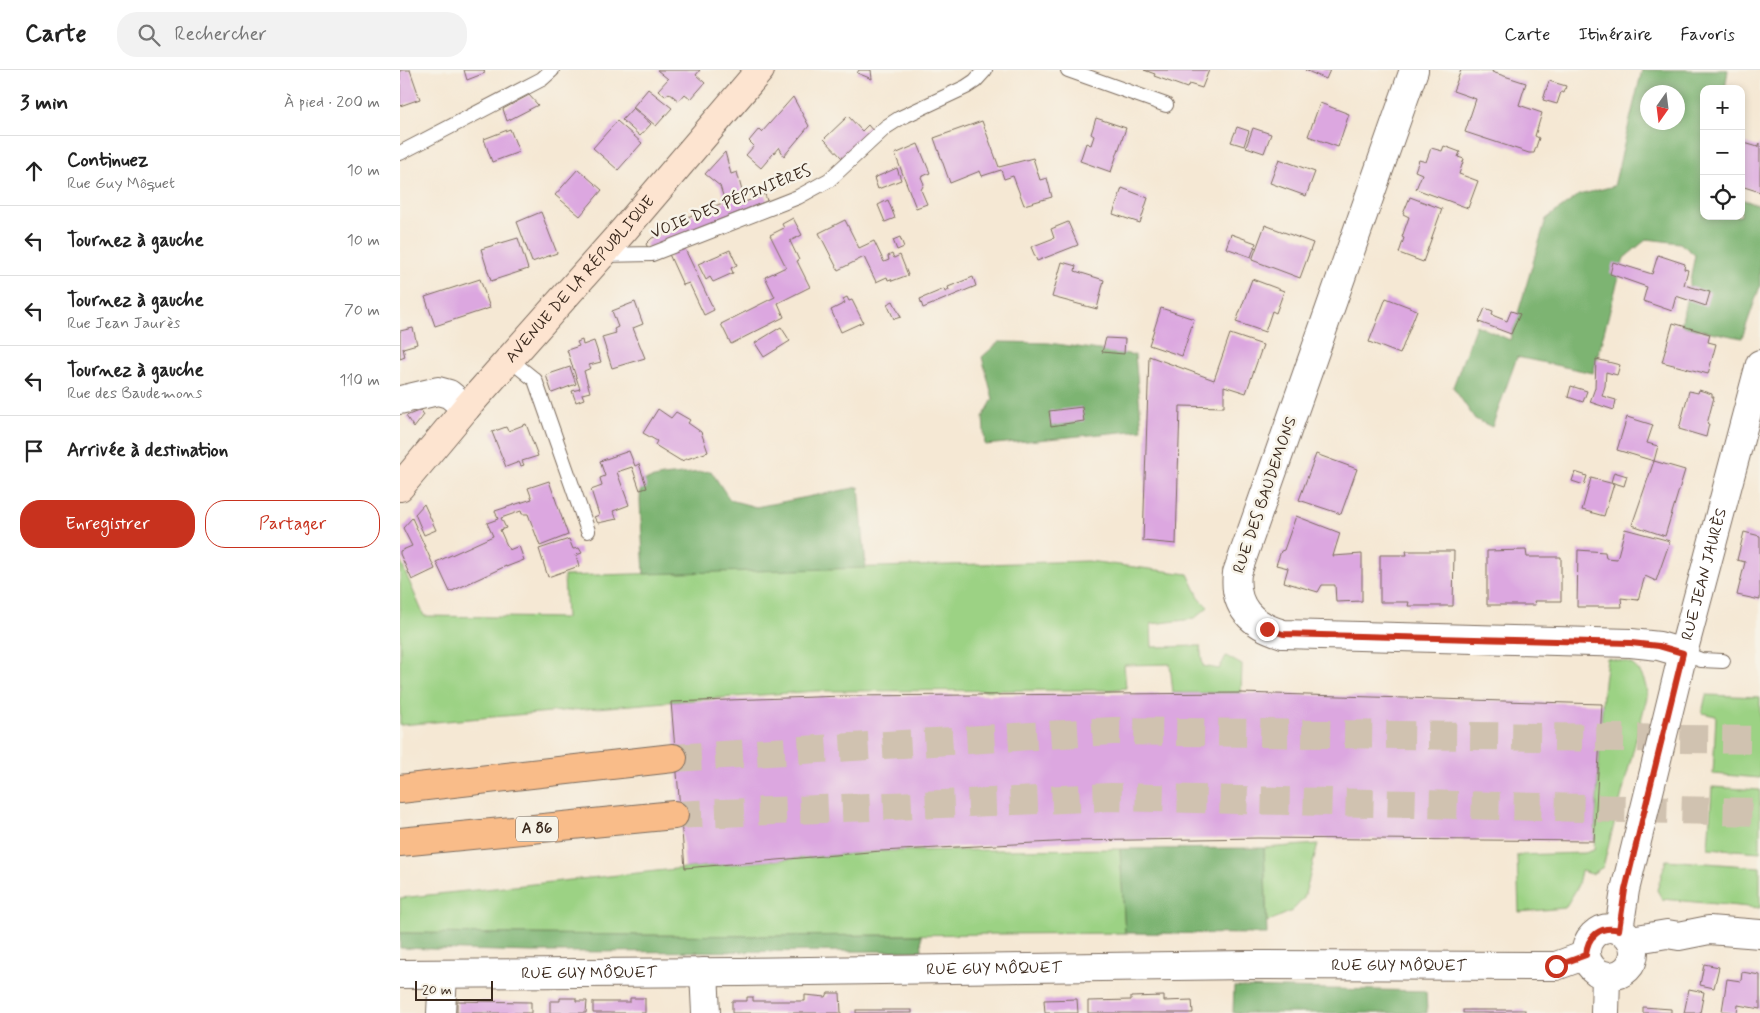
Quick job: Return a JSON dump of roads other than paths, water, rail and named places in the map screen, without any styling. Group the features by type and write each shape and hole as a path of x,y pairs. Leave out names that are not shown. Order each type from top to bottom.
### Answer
{"highway":[{"path":"400,789 673,758"},
{"name":"A 86","path":"400,842 674,815"}],"street":[{"name":"AVENUE DE LA RÉPUBLIQUE","path":"400,487 466,408 602,255 760,70"},
{"name":"RUE DES BAUDEMONS","path":"1414,70 1237,573 1238,597 1251,619 1267,629 1283,634 1631,643 1659,646 1683,653"},
{"name":"RUE JEAN JAURÈS","path":"1625,935 1625,890 1683,653 1760,364"},
{"path":"400,400 438,391 448,394 466,408"},
{"path":"1625,935 1634,955 1632,963 1621,973 1614,976 1606,976 1593,968 1586,955 1587,947 1590,939 1603,929 1611,928 1625,935 1667,934 1678,936 1709,930 1760,934"},
{"name":"RUE GUY MÔQUET","path":"400,974 1248,965 1556,966 1586,955"},
{"path":"704,972 706,1013"},
{"path":"441,1013 443,974"},
{"path":"1605,1013 1606,976"}],"lane":[{"path":"400,154 542,80 552,70"},
{"name":"VOIE DES PÉPINIÈRES","path":"602,255 652,254 798,196 829,180 886,127 900,118 966,87 975,81 985,70"},
{"path":"1068,70 1166,105"},
{"path":"509,359 535,380 588,530"},
{"path":"1683,653 1701,660 1723,661"}],"tunnel":[{"path":"673,758 1113,731 1760,740"},
{"path":"674,815 1111,797 1760,812"}]}
